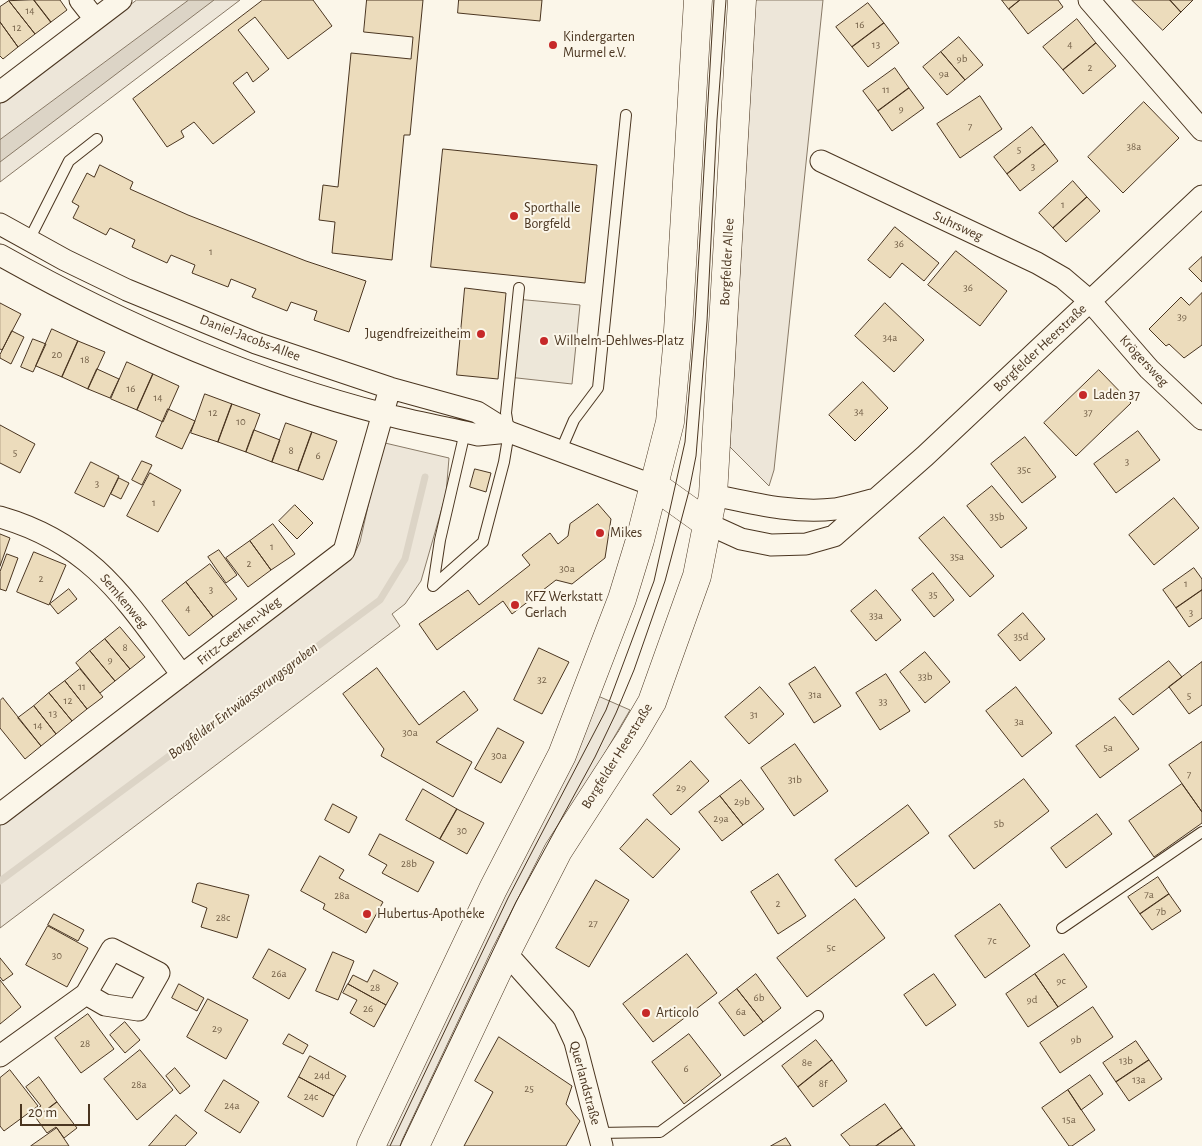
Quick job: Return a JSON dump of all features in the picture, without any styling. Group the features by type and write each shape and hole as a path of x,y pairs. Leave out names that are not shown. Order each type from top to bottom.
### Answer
{"main road":[{"path":"371,1146 493,889 562,754 622,598 654,486 670,422 677,348 698,0"},
{"name":"Borgfelder Allee","path":"708,524 713,495 742,0"},
{"path":"654,486 713,495"},
{"path":"654,486 708,524"},
{"name":"Borgfelder Heerstraße","path":"415,1146 506,953 558,851 652,702 697,576 708,524"}],"street":[{"path":"80,0 94,19"},
{"path":"0,92 121,0"},
{"path":"1089,0 1202,130"},
{"name":"Suhrsweg","path":"821,161 1037,263 1063,278 1090,301"},
{"name":"Borgfelder Heerstraße","path":"708,524 741,539 771,545 806,544 834,536 877,499 1202,196"},
{"name":"Daniel-Jacobs-Allee","path":"0,224 65,260 144,297 256,343 390,388 477,412 508,432 561,450 654,486"},
{"name":"Daniel-Jacobs-Allee","path":"0,256 52,285 127,321 202,353 291,385 383,414 478,435 508,432"},
{"name":"Krögersweg","path":"1090,301 1149,369 1202,419"},
{"name":"Fritz-Geerken-Weg","path":"0,814 344,550 390,388"},
{"name":"Borgfelder Heerstraße","path":"713,495 764,505 814,510 836,509 877,499"},
{"name":"Semkenweg","path":"0,517 27,525 80,554 113,584 182,675"},
{"name":"Querlandstraße","path":"506,953 564,1018 575,1042 600,1139"},
{"path":"0,1056 86,994"}],"lane":[{"path":"561,450 574,420 598,388 626,115"},
{"path":"29,240 69,161 97,139"},
{"path":"465,432 440,540 433,586 483,542 504,462 508,432 506,413 519,288"},
{"path":"1062,928 1202,832"},
{"path":"600,1139 660,1132 818,1016"}],"shaded area":[{"path":"137,0 240,0 0,182 0,104"},
{"path":"189,0 214,0 0,162 0,140"},
{"path":"756,0 823,0 774,470 769,486 730,447"},
{"name":"Wilhelm-Dehlwes-Platz","path":"516,299 580,305 572,384 508,377"},
{"path":"385,443 449,458 446,494 421,581 405,604 392,614 400,626 0,928 0,823 353,557 360,542 381,448"},
{"path":"598,696 630,710 557,835 407,1146 384,1146"}],"building":[{"path":"34,0 51,22 35,34 9,1"},
{"path":"34,0 60,0 67,10 51,22"},
{"path":"263,0 313,0 332,26 288,59 255,17 238,30 269,69 253,82 247,72 233,83 255,112 213,144 194,122 181,131 184,137 167,147 133,99"},
{"path":"367,0 423,0 410,135 404,135 392,260 332,253 335,222 319,220 323,185 338,187 351,53 411,59 413,37 364,32"},
{"path":"459,0 542,0 540,21 458,13"},
{"path":"1002,0 1020,0 1009,9"},
{"path":"1020,0 1058,0 1063,7 1028,34 1009,9"},
{"path":"1132,0 1170,0 1181,12 1163,30"},
{"path":"1170,0 1193,0 1181,12"},
{"path":"9,1 35,34 18,47 0,22 0,7"},
{"path":"868,3 884,23 852,47 836,27"},
{"path":"1077,19 1096,43 1063,70 1043,47"},
{"path":"0,22 18,47 3,59 0,56"},
{"path":"884,23 899,43 868,67 852,47"},
{"path":"959,37 983,65 965,80 941,52"},
{"path":"1096,43 1116,66 1083,94 1063,70"},
{"path":"941,52 965,80 947,95 923,67"},
{"path":"895,68 909,88 878,111 863,91"},
{"path":"909,88 924,108 892,131 878,111"},
{"path":"980,96 1002,129 960,158 937,124"},
{"path":"1144,102 1179,138 1123,193 1088,157"},
{"path":"1032,127 1045,144 1007,174 994,157"},
{"path":"1045,144 1058,161 1020,191 1007,174"},
{"name":"Sporthalle Borgfeld","path":"443,149 597,165 585,283 431,267"},
{"path":"100,165 133,182 130,189 188,215 306,261 366,281 349,332 314,320 317,311 291,302 287,311 252,297 256,289 231,279 228,287 192,273 195,265 171,255 167,263 132,247 135,240 110,228 106,235 73,218 79,206 72,202 87,173 94,177"},
{"path":"1073,181 1087,197 1053,228 1039,213"},
{"path":"1087,197 1100,211 1066,242 1053,228"},
{"path":"895,227 939,263 924,281 902,263 890,278 868,260"},
{"path":"956,251 1007,291 980,326 928,285"},
{"path":"1202,257 1202,282 1189,269"},
{"name":"Jugendfreizeitheim","path":"465,288 506,293 498,379 457,375"},
{"path":"1202,293 1202,345 1184,358 1169,344 1166,346 1149,329 1181,297 1189,305"},
{"path":"0,303 21,314 2,350 0,349"},
{"path":"885,303 924,340 894,372 855,336"},
{"path":"52,329 78,341 62,377 36,366"},
{"path":"12,331 24,337 11,364 0,358 0,355"},
{"path":"33,339 46,344 33,372 21,367"},
{"path":"78,341 105,352 88,389 62,377"},
{"path":"127,362 153,374 137,410 111,399"},
{"path":"97,369 119,379 110,398 88,389"},
{"path":"1099,370 1131,403 1076,456 1044,423"},
{"path":"153,374 179,386 163,422 137,410"},
{"path":"863,382 888,408 855,441 829,415"},
{"path":"205,394 232,404 218,442 191,433"},
{"path":"232,404 260,414 246,452 218,442"},
{"path":"168,409 195,421 182,449 156,437"},
{"path":"286,423 312,432 298,471 272,462"},
{"path":"0,425 35,444 20,473 0,463"},
{"path":"254,430 280,440 272,462 246,452"},
{"path":"1138,431 1160,460 1116,493 1094,464"},
{"path":"312,432 337,441 323,480 298,471"},
{"path":"1025,437 1056,477 1022,503 991,464"},
{"path":"142,461 152,465 142,485 132,480"},
{"path":"91,462 119,476 104,507 75,493"},
{"path":"475,469 491,473 486,492 470,487"},
{"path":"150,473 181,490 158,532 127,516"},
{"path":"119,478 129,483 121,499 111,494"},
{"path":"992,486 1027,528 1001,548 967,506"},
{"path":"1174,498 1199,528 1154,565 1129,535"},
{"path":"598,504 611,519 605,558 572,584 556,580 512,614 503,601 437,650 419,624 468,590 479,605 530,565 522,555 550,533 558,544 568,536 570,524"},
{"path":"295,505 313,523 297,539 279,521"},
{"path":"944,517 994,576 970,597 919,538"},
{"path":"273,524 295,554 271,570 250,541"},
{"path":"0,534 10,538 0,566"},
{"path":"250,541 271,570 248,587 226,558"},
{"path":"219,550 237,575 226,583 208,557"},
{"path":"34,552 66,565 49,605 17,592"},
{"path":"7,554 18,558 6,591 0,589 0,572"},
{"path":"210,564 237,599 213,617 186,582"},
{"path":"1194,568 1202,579 1202,590 1176,608 1163,590"},
{"path":"933,573 954,600 934,617 912,590"},
{"path":"186,582 213,617 189,636 162,601"},
{"path":"69,589 77,599 58,614 50,604"},
{"path":"876,590 901,620 876,641 851,611"},
{"path":"1202,590 1202,618 1189,627 1176,608"},
{"path":"1023,613 1045,639 1020,661 998,635"},
{"path":"120,627 145,657 130,669 105,639"},
{"path":"105,639 130,669 115,681 90,651"},
{"path":"539,648 569,662 542,714 514,700"},
{"path":"90,651 115,681 100,693 76,663"},
{"path":"925,652 950,682 925,703 900,672"},
{"path":"1169,661 1182,677 1133,715 1119,699"},
{"path":"1202,662 1202,705 1189,714 1169,687"},
{"path":"815,667 841,706 814,723 789,684"},
{"path":"377,668 419,725 464,691 478,710 436,742 472,762 453,797 381,756 384,749 343,694"},
{"path":"80,669 103,697 87,709 65,681"},
{"path":"886,674 910,711 880,730 856,693"},
{"path":"65,681 87,709 72,721 49,693"},
{"path":"760,687 784,714 749,744 725,717"},
{"path":"1016,687 1052,733 1022,757 986,711"},
{"path":"49,693 72,721 56,734 34,706"},
{"path":"3,698 41,746 25,759 0,728 0,701"},
{"path":"34,706 56,734 41,746 18,718"},
{"path":"1115,717 1139,749 1100,778 1076,746"},
{"path":"498,728 524,742 501,783 475,769"},
{"path":"1202,742 1202,812 1169,765"},
{"path":"795,744 828,791 794,816 761,768"},
{"path":"691,761 709,781 671,815 653,795"},
{"path":"1024,779 1049,811 974,869 949,836"},
{"path":"741,780 764,809 743,825 720,796"},
{"path":"1182,784 1202,812 1202,823 1154,857 1129,821"},
{"path":"423,789 457,809 440,839 406,820"},
{"path":"720,796 743,825 722,841 699,812"},
{"path":"333,804 357,817 349,833 325,820"},
{"path":"908,805 929,833 856,887 835,860"},
{"path":"457,809 484,823 467,854 440,839"},
{"path":"1097,814 1112,834 1066,868 1051,848"},
{"path":"647,819 680,849 653,878 620,849"},
{"path":"380,834 434,862 418,892 382,873 387,865 369,855"},
{"path":"320,856 344,870 339,878 383,902 366,933 323,909 325,904 301,891"},
{"path":"778,874 806,916 778,934 751,892"},
{"path":"1158,877 1169,894 1140,914 1128,897"},
{"path":"596,880 629,900 589,967 556,948"},
{"path":"200,883 249,895 237,938 201,927 207,908 192,902 197,884"},
{"path":"1169,894 1181,911 1152,930 1140,914"},
{"path":"855,899 885,938 807,997 777,958"},
{"path":"1000,904 1030,946 985,978 955,936"},
{"path":"54,914 84,930 78,941 48,925"},
{"path":"48,926 88,948 67,987 26,965"},
{"path":"269,949 306,969 289,999 253,978"},
{"path":"333,952 354,961 338,1000 316,991"},
{"path":"687,954 717,993 653,1042 623,1004"},
{"path":"1064,954 1087,987 1058,1007 1035,974"},
{"path":"0,958 13,974 3,981 0,977"},
{"path":"374,970 398,983 386,1005 348,984 353,975 367,982"},
{"path":"756,974 781,1008 763,1022 737,989"},
{"path":"934,974 956,1005 926,1026 904,995"},
{"path":"1035,974 1058,1007 1028,1027 1006,994"},
{"path":"0,980 21,1007 0,1024"},
{"path":"179,984 204,998 197,1011 172,998"},
{"path":"348,984 386,1005 374,1027 350,1013 357,1000 343,993"},
{"path":"737,989 763,1022 744,1036 719,1003"},
{"path":"208,999 248,1020 226,1059 187,1037"},
{"path":"1093,1007 1113,1037 1060,1073 1040,1043"},
{"path":"88,1014 114,1049 81,1073 55,1038"},
{"path":"125,1022 140,1040 125,1053 110,1035"},
{"path":"289,1034 308,1045 303,1054 283,1044"},
{"path":"689,1034 721,1075 684,1104 652,1062"},
{"path":"499,1037 572,1086 566,1104 580,1121 566,1146 464,1146 493,1092 475,1081"},
{"path":"816,1040 832,1060 798,1087 782,1066"},
{"path":"1136,1041 1149,1060 1116,1082 1103,1063"},
{"path":"140,1050 173,1090 137,1120 104,1079"},
{"path":"310,1056 346,1076 334,1096 299,1077"},
{"path":"832,1060 847,1081 813,1107 798,1087"},
{"path":"1149,1060 1162,1079 1129,1101 1116,1082"},
{"path":"175,1068 190,1086 180,1094 166,1076"},
{"path":"10,1070 38,1106 4,1131 0,1126 0,1078"},
{"path":"1090,1075 1103,1094 1081,1110 1068,1090"},
{"path":"39,1077 57,1102 36,1118 32,1112 41,1106 26,1087"},
{"path":"299,1077 334,1096 323,1117 288,1097"},
{"path":"224,1080 259,1102 240,1133 205,1111"},
{"path":"1068,1090 1095,1130 1072,1146 1069,1146 1042,1108"},
{"path":"57,1102 77,1128 64,1138 56,1127 47,1133 36,1118"},
{"path":"885,1104 902,1128 876,1146 850,1146 841,1135"},
{"path":"176,1115 197,1133 185,1146 149,1146"},
{"path":"57,1128 69,1146 31,1146"},
{"path":"902,1128 915,1146 876,1146"},
{"path":"786,1138 791,1146 771,1146"}],"waterway":[{"name":"Borgfelder Entwäasserungsgraben","path":"0,881 380,600 405,559 425,477"}],"tram line":[{"path":"390,1146 508,898 606,710 654,581 685,442 695,322 714,0"},
{"path":"400,1146 516,902 595,757 616,713 634,670 665,581 689,491 696,456 707,321 717,120 726,0"}],"place":[{"name":"Kindergarten Murmel e.V.","path":"553,45"},
{"name":"Sporthalle Borgfeld","path":"514,216"},
{"name":"Jugendfreizeitheim","path":"481,334"},
{"name":"Wilhelm-Dehlwes-Platz","path":"544,341"},
{"name":"Laden 37","path":"1083,395"},
{"name":"Mikes","path":"600,533"},
{"name":"KFZ Werkstatt Gerlach","path":"515,605"},
{"name":"Hubertus-Apotheke","path":"367,914"},
{"name":"Articolo","path":"646,1013"}]}
